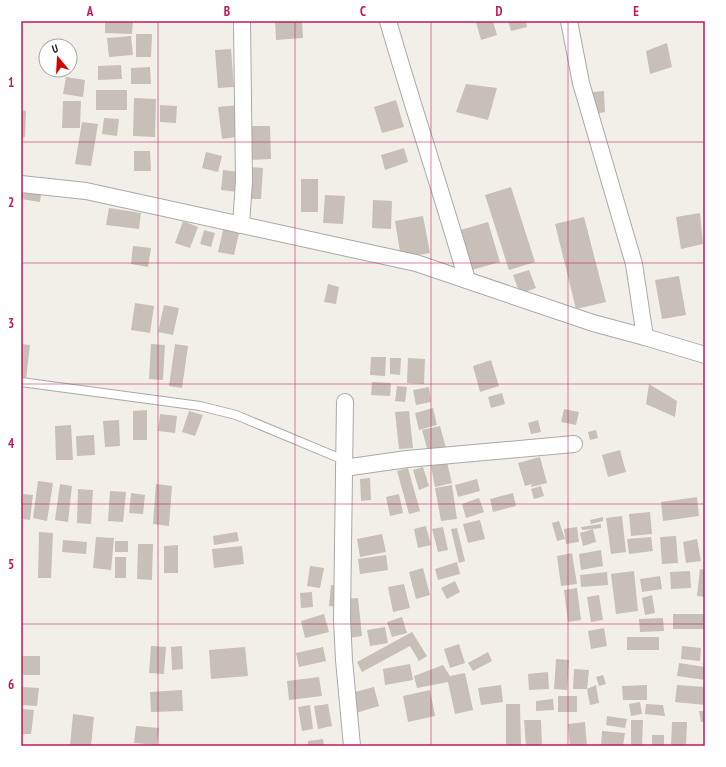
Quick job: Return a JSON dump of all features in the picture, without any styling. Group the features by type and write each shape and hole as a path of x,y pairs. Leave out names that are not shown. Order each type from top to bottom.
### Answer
{"street":[{"path":"241,225 244,181 242,21"},
{"path":"388,21 406,85 449,216 467,280"},
{"path":"570,21 581,82 634,264 646,337"},
{"path":"21,184 86,191 416,263 593,323 705,355"},
{"path":"345,402 342,619 344,660 352,746"},
{"path":"344,464 433,458 574,444"}],"lane":[{"path":"21,382 200,406 218,410 236,415 344,464"}],"building":[{"path":"105,21 133,21 132,34 105,33"},
{"path":"275,21 302,21 303,38 276,40"},
{"path":"493,21 497,35 481,40 476,22"},
{"path":"508,21 526,21 527,27 511,31"},
{"path":"136,34 152,34 151,57 136,57"},
{"path":"131,36 133,55 109,57 107,38"},
{"path":"667,43 672,67 650,74 646,51"},
{"path":"231,49 234,87 218,88 215,50"},
{"path":"121,65 122,79 98,80 98,66"},
{"path":"150,67 151,84 131,84 131,68"},
{"path":"66,78 85,80 83,97 63,94"},
{"path":"466,84 497,88 488,120 456,112"},
{"path":"96,90 127,90 127,110 96,110"},
{"path":"604,91 605,112 595,114 584,93"},
{"path":"134,98 156,99 155,137 133,136"},
{"path":"396,100 404,127 382,133 374,107"},
{"path":"63,101 81,101 80,128 62,128"},
{"path":"160,105 177,106 176,123 160,122"},
{"path":"239,105 242,136 222,139 218,107"},
{"path":"21,110 26,111 25,137 21,138"},
{"path":"104,118 119,119 117,136 102,134"},
{"path":"82,122 98,124 91,166 75,164"},
{"path":"248,126 270,126 271,159 249,160"},
{"path":"404,148 408,162 385,170 381,155"},
{"path":"134,151 150,151 151,171 134,171"},
{"path":"206,152 222,156 218,172 202,168"},
{"path":"249,167 263,168 261,199 247,199"},
{"path":"223,170 240,172 238,192 221,190"},
{"path":"301,179 318,179 318,212 301,212"},
{"path":"21,185 42,188 40,202 21,199"},
{"path":"511,187 535,262 509,270 485,195"},
{"path":"325,195 345,196 343,224 323,223"},
{"path":"373,200 392,201 391,229 372,228"},
{"path":"109,208 141,213 139,229 106,225"},
{"path":"700,213 703,244 681,249 676,217"},
{"path":"423,216 430,253 401,258 395,221"},
{"path":"584,217 606,302 576,309 555,224"},
{"path":"183,221 198,227 190,248 175,243"},
{"path":"488,222 500,262 468,271 457,231"},
{"path":"224,226 240,229 234,255 218,252"},
{"path":"204,230 215,233 211,247 200,244"},
{"path":"133,246 151,248 148,267 131,264"},
{"path":"529,270 536,288 520,294 513,275"},
{"path":"679,276 686,315 662,319 655,280"},
{"path":"328,284 339,287 336,304 324,302"},
{"path":"135,303 154,306 150,333 131,330"},
{"path":"164,305 179,308 173,335 158,332"},
{"path":"21,344 30,345 26,380 21,379"},
{"path":"151,344 165,345 163,380 149,379"},
{"path":"175,344 188,346 182,388 169,386"},
{"path":"371,357 386,357 385,376 370,375"},
{"path":"390,358 401,358 400,375 390,374"},
{"path":"408,358 425,359 424,384 407,383"},
{"path":"491,360 499,386 480,392 473,366"},
{"path":"372,382 391,383 390,396 371,395"},
{"path":"649,384 677,401 675,417 646,404"},
{"path":"397,386 407,387 405,402 395,401"},
{"path":"429,387 431,402 416,405 413,390"},
{"path":"502,393 505,404 491,408 488,397"},
{"path":"433,408 437,425 419,430 415,413"},
{"path":"564,409 579,412 576,425 561,422"},
{"path":"147,410 147,440 133,440 133,411"},
{"path":"189,411 203,415 195,436 182,432"},
{"path":"409,411 413,448 399,449 395,412"},
{"path":"160,414 177,416 175,433 158,431"},
{"path":"119,420 120,446 105,447 103,421"},
{"path":"538,420 541,432 531,434 528,423"},
{"path":"71,425 73,460 56,460 55,426"},
{"path":"440,426 446,448 428,452 422,430"},
{"path":"596,430 598,438 590,440 588,432"},
{"path":"94,435 95,455 77,456 76,436"},
{"path":"620,450 626,472 608,477 602,455"},
{"path":"540,457 547,483 531,487 532,484 525,486 518,463"},
{"path":"447,462 452,483 435,487 431,466"},
{"path":"423,467 429,486 419,490 413,470"},
{"path":"408,468 420,511 409,514 397,471"},
{"path":"370,478 371,500 361,501 360,479"},
{"path":"477,479 480,491 458,497 455,485"},
{"path":"38,481 53,483 47,521 33,518"},
{"path":"60,484 72,486 68,522 55,520"},
{"path":"156,484 172,486 169,526 153,524"},
{"path":"452,485 457,519 441,521 435,488"},
{"path":"541,486 544,496 534,499 531,489"},
{"path":"78,489 93,490 91,524 77,523"},
{"path":"110,491 126,492 123,522 108,521"},
{"path":"131,493 145,495 143,514 129,513"},
{"path":"513,493 516,506 493,512 490,499"},
{"path":"23,494 33,495 30,520 21,519"},
{"path":"399,494 403,513 390,516 386,497"},
{"path":"697,497 699,516 663,521 661,502"},
{"path":"479,498 484,512 466,518 462,504"},
{"path":"650,512 652,534 631,536 629,514"},
{"path":"622,516 626,552 611,554 606,518"},
{"path":"603,517 603,521 591,524 590,520"},
{"path":"480,520 485,539 468,543 463,524"},
{"path":"559,521 565,539 557,541 552,523"},
{"path":"601,524 601,528 582,530 581,527"},
{"path":"426,526 431,545 418,548 414,529"},
{"path":"443,527 448,550 438,552 432,529"},
{"path":"577,527 579,542 566,544 564,529"},
{"path":"457,528 465,561 459,563 451,529"},
{"path":"593,529 596,542 583,546 580,533"},
{"path":"39,532 53,533 51,578 38,578"},
{"path":"237,532 239,541 214,545 213,536"},
{"path":"382,534 386,552 360,557 357,539"},
{"path":"676,536 678,563 662,564 660,537"},
{"path":"96,537 114,538 111,570 93,568"},
{"path":"651,537 653,551 629,554 627,539"},
{"path":"697,539 701,561 686,563 683,542"},
{"path":"63,540 87,542 86,554 62,552"},
{"path":"115,541 128,541 128,552 115,552"},
{"path":"138,544 153,544 152,580 137,579"},
{"path":"178,545 178,573 164,573 164,546"},
{"path":"242,546 244,564 214,568 212,549"},
{"path":"601,550 603,566 581,570 579,554"},
{"path":"572,553 577,584 561,586 557,556"},
{"path":"386,555 388,570 360,574 358,559"},
{"path":"115,557 126,557 126,578 115,578"},
{"path":"457,562 460,574 438,580 435,569"},
{"path":"310,566 324,568 320,588 307,586"},
{"path":"423,568 430,595 416,599 409,572"},
{"path":"700,569 705,570 705,597 697,596"},
{"path":"634,571 638,611 616,614 611,574"},
{"path":"690,571 691,588 671,589 670,572"},
{"path":"607,572 608,585 581,587 580,575"},
{"path":"660,576 662,589 642,592 640,579"},
{"path":"455,581 460,592 447,599 441,588"},
{"path":"404,584 410,608 393,612 388,587"},
{"path":"331,585 341,587 339,607 329,606"},
{"path":"577,588 581,620 568,622 564,590"},
{"path":"312,592 313,607 301,608 300,593"},
{"path":"599,595 603,620 591,622 587,597"},
{"path":"652,595 655,613 645,615 642,598"},
{"path":"358,598 362,636 349,638 344,599"},
{"path":"324,614 329,632 305,638 301,621"},
{"path":"673,614 705,614 705,629 673,629"},
{"path":"402,617 407,633 392,637 387,622"},
{"path":"663,618 664,631 640,632 639,619"},
{"path":"385,627 388,643 370,646 367,630"},
{"path":"604,628 607,646 591,649 588,631"},
{"path":"412,632 427,656 419,661 410,646 362,672 357,662"},
{"path":"627,637 659,637 659,650 627,650"},
{"path":"459,644 465,663 450,668 444,649"},
{"path":"151,646 166,647 164,674 149,673"},
{"path":"182,646 183,669 172,670 171,647"},
{"path":"682,646 701,648 700,661 681,659"},
{"path":"245,647 248,676 211,679 209,650"},
{"path":"323,647 326,661 299,667 296,653"},
{"path":"488,652 492,661 473,671 468,663"},
{"path":"21,656 40,656 40,675 21,675"},
{"path":"556,659 569,660 567,690 554,689"},
{"path":"679,663 705,667 705,680 677,676"},
{"path":"410,664 413,680 385,685 383,669"},
{"path":"443,665 450,676 465,673 473,710 455,714 448,682 417,688 414,676"},
{"path":"574,669 589,670 587,689 573,689"},
{"path":"548,672 549,689 529,690 528,674"},
{"path":"603,675 606,684 599,686 596,677"},
{"path":"319,677 322,696 289,700 287,681"},
{"path":"501,685 503,702 481,705 478,688"},
{"path":"596,685 599,703 590,705 587,689"},
{"path":"647,685 647,700 623,700 622,686"},
{"path":"677,685 705,687 705,705 675,702"},
{"path":"21,687 39,688 37,706 21,705"},
{"path":"374,687 379,706 356,713 351,693"},
{"path":"182,690 183,711 151,712 150,692"},
{"path":"430,690 435,716 408,722 403,696"},
{"path":"558,696 577,696 577,712 558,712"},
{"path":"553,699 554,710 536,711 536,701"},
{"path":"640,702 642,714 631,716 629,704"},
{"path":"328,704 332,726 318,729 314,706"},
{"path":"506,704 520,704 521,746 506,746"},
{"path":"646,704 663,705 665,716 645,714"},
{"path":"310,705 313,729 302,731 298,707"},
{"path":"21,709 34,710 31,734 21,734"},
{"path":"699,711 705,711 705,722 701,722"},
{"path":"73,714 94,717 91,746 70,746"},
{"path":"607,716 627,719 625,728 606,725"},
{"path":"524,720 541,720 542,746 526,746"},
{"path":"631,720 643,720 642,746 631,746"},
{"path":"585,722 587,746 570,746 568,724"},
{"path":"672,722 687,722 686,746 671,746"},
{"path":"136,726 159,728 157,745 134,743"},
{"path":"602,731 625,733 623,746 601,746"},
{"path":"652,735 664,735 664,746 652,746"},
{"path":"323,739 324,746 308,746 308,741"}]}
